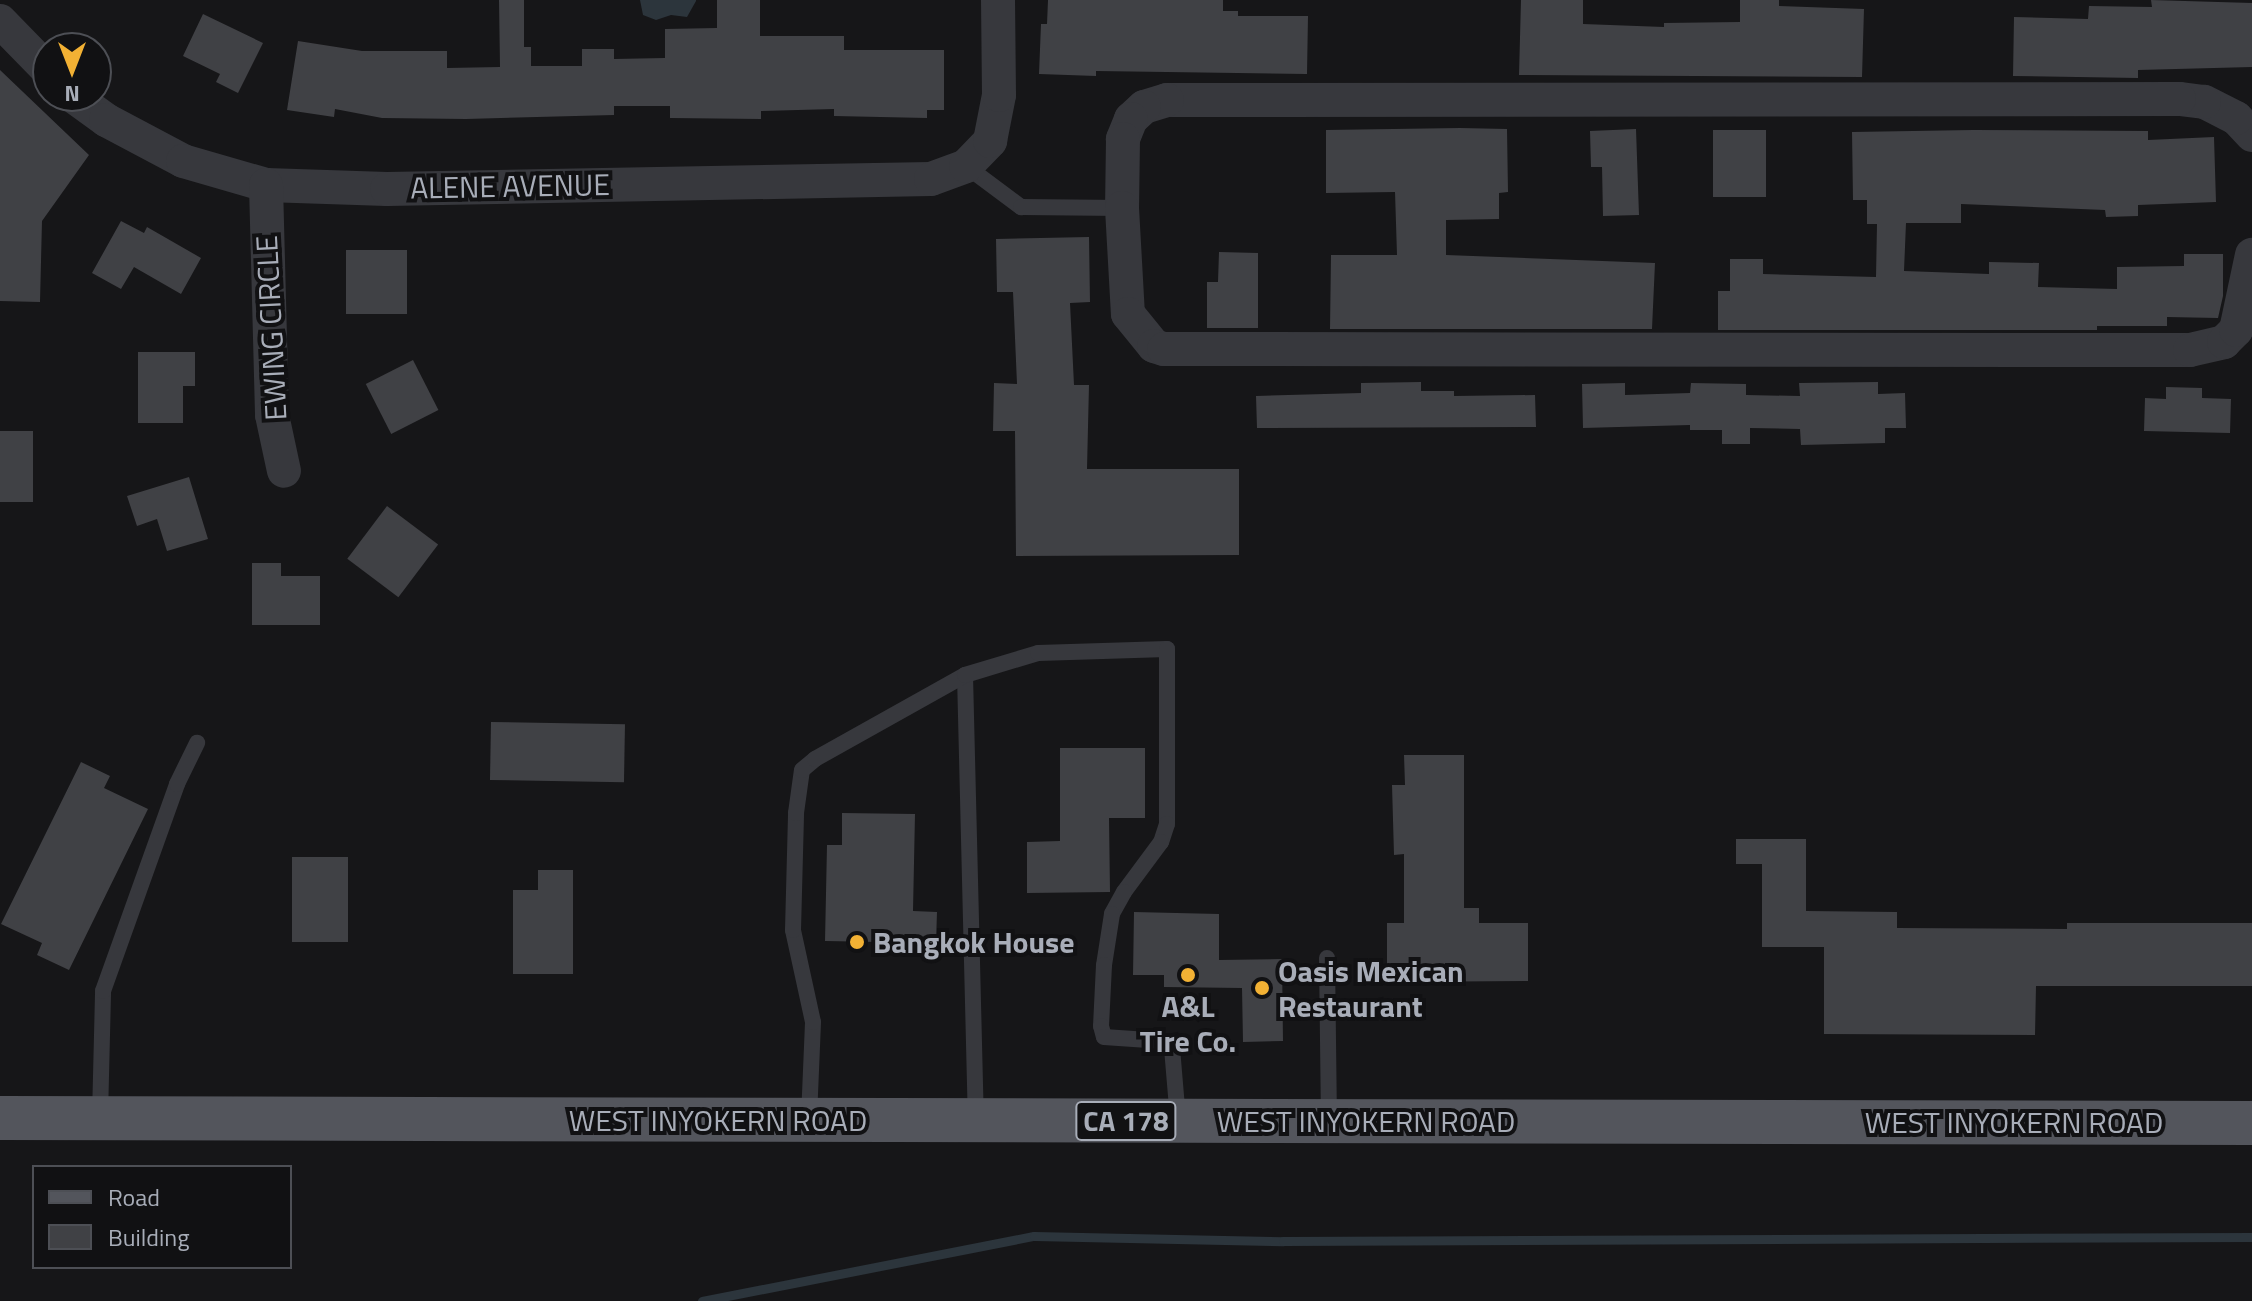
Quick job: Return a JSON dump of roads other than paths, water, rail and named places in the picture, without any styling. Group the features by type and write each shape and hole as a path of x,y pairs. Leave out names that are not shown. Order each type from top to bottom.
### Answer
{"main road":[{"name":"WEST INYOKERN ROAD","path":"0,1118 2252,1123"}],"street":[{"path":"966,166 990,141 996,124 999,95 998,0"},
{"path":"0,21 32,54"},
{"path":"2252,135 2236,118 2204,102 2179,99 1167,100 1144,107 1131,119 1123,139 1122,208 1128,314 1154,346 1164,349 2190,350 2224,342 2236,330 2252,255"},
{"name":"ALENE AVENUE","path":"95,112 183,161 266,185 387,189 931,179 966,166"},
{"name":"EWING CIRCLE","path":"266,185 272,415 284,471"}],"lane":[{"path":"966,166 1021,207 1122,208"},
{"path":"809,1120 813,1022 793,930 796,813 802,770 815,759 965,675 1038,653 1167,649 1167,824 1161,842 1112,914 1104,965 1101,1026 1104,1037 1163,1041 1172,1048 1179,1121"},
{"path":"965,675 976,1120"},
{"path":"100,1118 103,991 177,784 197,743"},
{"path":"1327,958 1329,1121"}],"waterway":[{"path":"702,1301 1034,1236 1283,1241 2252,1237"}],"place":[{"name":"Bangkok House","path":"857,942"},
{"name":"A&L Tire Co.","path":"1188,975"},
{"name":"Oasis Mexican Restaurant","path":"1262,988"}]}
